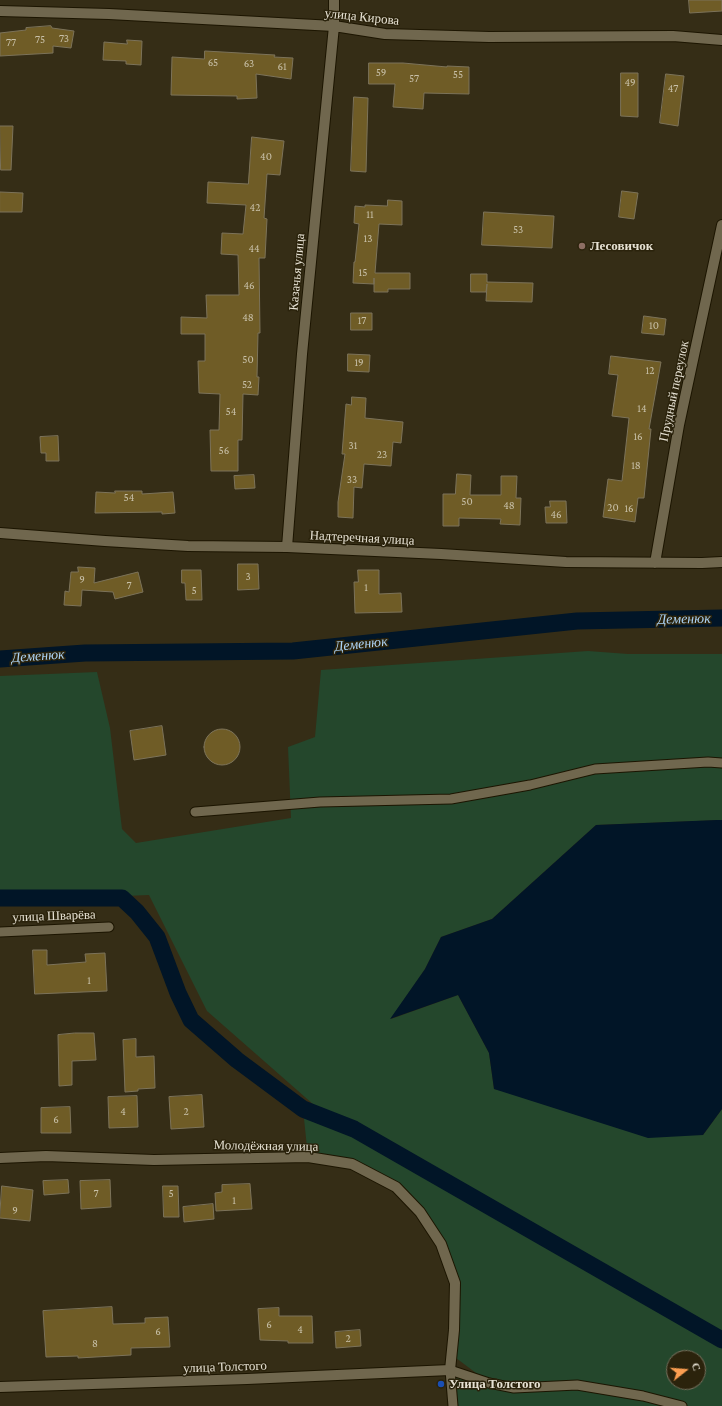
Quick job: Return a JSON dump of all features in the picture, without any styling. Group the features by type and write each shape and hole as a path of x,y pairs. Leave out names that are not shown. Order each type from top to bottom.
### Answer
{"street":[{"name":"Казачья улица","path":"287,547 302,354 334,26 334,0"},
{"name":"улица Кирова","path":"0,10 109,14 334,26 385,34 489,37 673,36 722,40"},
{"name":"Прудный переулок","path":"655,563 679,425 722,225"},
{"name":"Надтеречная улица","path":"0,533 188,546 287,547 441,554 566,562 722,562"},
{"name":"Молодёжная улица","path":"0,1158 46,1156 154,1160 308,1157 352,1164 396,1187 420,1212 441,1244 455,1283 454,1330 450,1370"},
{"name":"улица Толстого","path":"0,1387 247,1379 450,1370"}],"lane":[{"path":"196,812 320,802 451,799 530,785 595,770 722,763"},
{"name":"улица Шварёва","path":"0,932 109,927"},
{"path":"453,1406 450,1370 490,1383 514,1388 577,1385 643,1396 682,1406"}],"green space":[{"path":"588,651 628,654 722,654 722,820 596,825 492,919 441,937 425,969 391,1019 458,995 489,1053 494,1089 703,1135 722,1109 722,1406 453,1406 450,1370 488,1382 452,1355 455,1283 441,1244 396,1187 352,1164 308,1157 303,1109 330,1119 207,1011 149,895 0,901 0,676 97,672 110,728 122,829 136,843 291,818 288,747 315,737 321,670"}],"water":[{"path":"722,820 722,1109 703,1135 648,1138 494,1089 489,1053 458,995 390,1019 425,969 441,937 492,919 596,825"}],"building":[{"path":"689,0 722,0 722,11 690,13"},
{"path":"51,26 52,28 74,31 71,48 53,46 53,53 0,56 0,33 26,30 26,28"},
{"path":"127,40 142,41 141,65 126,64 126,61 103,60 104,42 127,44"},
{"path":"205,51 275,55 274,57 293,58 291,79 256,74 257,98 237,99 237,96 171,95 172,57 204,59"},
{"path":"369,63 403,63 447,67 469,67 469,94 424,93 423,109 393,107 395,84 369,84"},
{"path":"621,73 638,73 638,117 621,116"},
{"path":"666,74 684,76 678,126 660,123"},
{"path":"354,97 368,98 366,172 351,171"},
{"path":"0,126 13,126 11,170 1,170"},
{"path":"252,137 284,141 280,175 267,174 264,218 267,219 265,258 259,258 260,333 258,333 258,395 243,394 242,440 238,440 238,471 211,471 210,430 219,430 220,394 199,393 198,361 205,361 205,334 181,334 181,317 207,318 206,295 239,295 238,255 221,254 222,233 243,234 246,205 207,203 208,182 248,184"},
{"path":"622,191 638,193 634,219 619,217"},
{"path":"0,192 23,193 22,212 0,212"},
{"path":"388,200 402,201 402,225 379,224 375,273 410,273 410,289 388,289 388,292 374,292 374,284 353,283 359,224 354,223 355,206 387,206"},
{"path":"484,212 554,216 552,248 482,245"},
{"path":"471,274 487,274 487,282 533,283 532,302 486,301 487,284 486,292 471,292"},
{"path":"351,313 372,313 372,330 351,330"},
{"path":"644,316 666,319 664,335 642,333"},
{"path":"348,354 370,355 369,372 348,371"},
{"path":"611,356 661,362 649,429 651,429 644,498 638,498 635,522 603,517 608,479 622,481 629,418 612,416 618,375 609,374"},
{"path":"352,397 366,398 365,418 403,422 401,443 393,442 391,466 364,464 362,488 354,487 353,518 338,517 338,502 345,454 342,454 346,404 351,405"},
{"path":"58,436 59,461 46,461 46,453 41,453 40,437"},
{"path":"457,474 471,475 470,495 501,495 501,476 517,476 516,498 521,498 520,525 500,524 501,519 459,518 459,526 443,526 443,494 455,494"},
{"path":"254,475 255,488 235,489 234,476"},
{"path":"115,491 142,491 142,494 173,492 175,513 95,513 96,492 115,493"},
{"path":"550,501 566,501 567,523 546,523 545,507 550,507"},
{"path":"238,564 258,564 259,589 238,590"},
{"path":"78,567 95,568 94,583 138,572 143,592 115,599 113,592 82,590 81,606 64,605 65,591 69,592 71,572 78,572"},
{"path":"182,570 201,570 202,600 186,600 185,583 182,583"},
{"path":"358,570 379,570 379,594 401,593 402,612 355,613 354,582 358,582"},
{"path":"162,726 166,755 134,760 130,731"},
{"path":"226,729 235,734 239,740 239,754 235,760 226,765 218,765 209,760 205,754 204,743 209,734 215,730"},
{"path":"33,950 47,950 47,965 86,962 85,954 105,953 107,991 35,994"},
{"path":"94,1033 96,1060 72,1061 72,1085 59,1086 58,1035"},
{"path":"136,1039 136,1057 154,1056 155,1088 138,1089 138,1091 125,1092 123,1040"},
{"path":"202,1095 204,1127 171,1129 169,1097"},
{"path":"137,1096 138,1127 109,1128 108,1097"},
{"path":"70,1107 71,1133 41,1133 41,1108"},
{"path":"68,1180 69,1193 44,1195 43,1181"},
{"path":"110,1180 111,1207 81,1209 80,1181"},
{"path":"250,1184 252,1209 216,1211 215,1193 222,1192 222,1185"},
{"path":"2,1186 33,1190 30,1221 0,1218"},
{"path":"163,1186 178,1186 179,1217 164,1217"},
{"path":"213,1204 214,1219 184,1222 183,1207"},
{"path":"112,1307 113,1324 145,1323 145,1318 168,1317 170,1347 131,1348 131,1355 78,1358 78,1356 46,1357 43,1311"},
{"path":"279,1308 279,1316 312,1316 313,1343 288,1343 288,1341 260,1340 258,1309"},
{"path":"360,1330 361,1346 336,1348 335,1332"}],"waterway":[{"name":"Деменюк","path":"0,659 85,653 293,651 577,621 722,618"},
{"path":"0,898 122,898 137,912 157,937 178,993 191,1020 237,1060 303,1109 354,1129 722,1340"}],"place":[{"name":"Лесовичок","path":"582,246"},
{"name":"Улица Толстого","path":"441,1384"}]}
